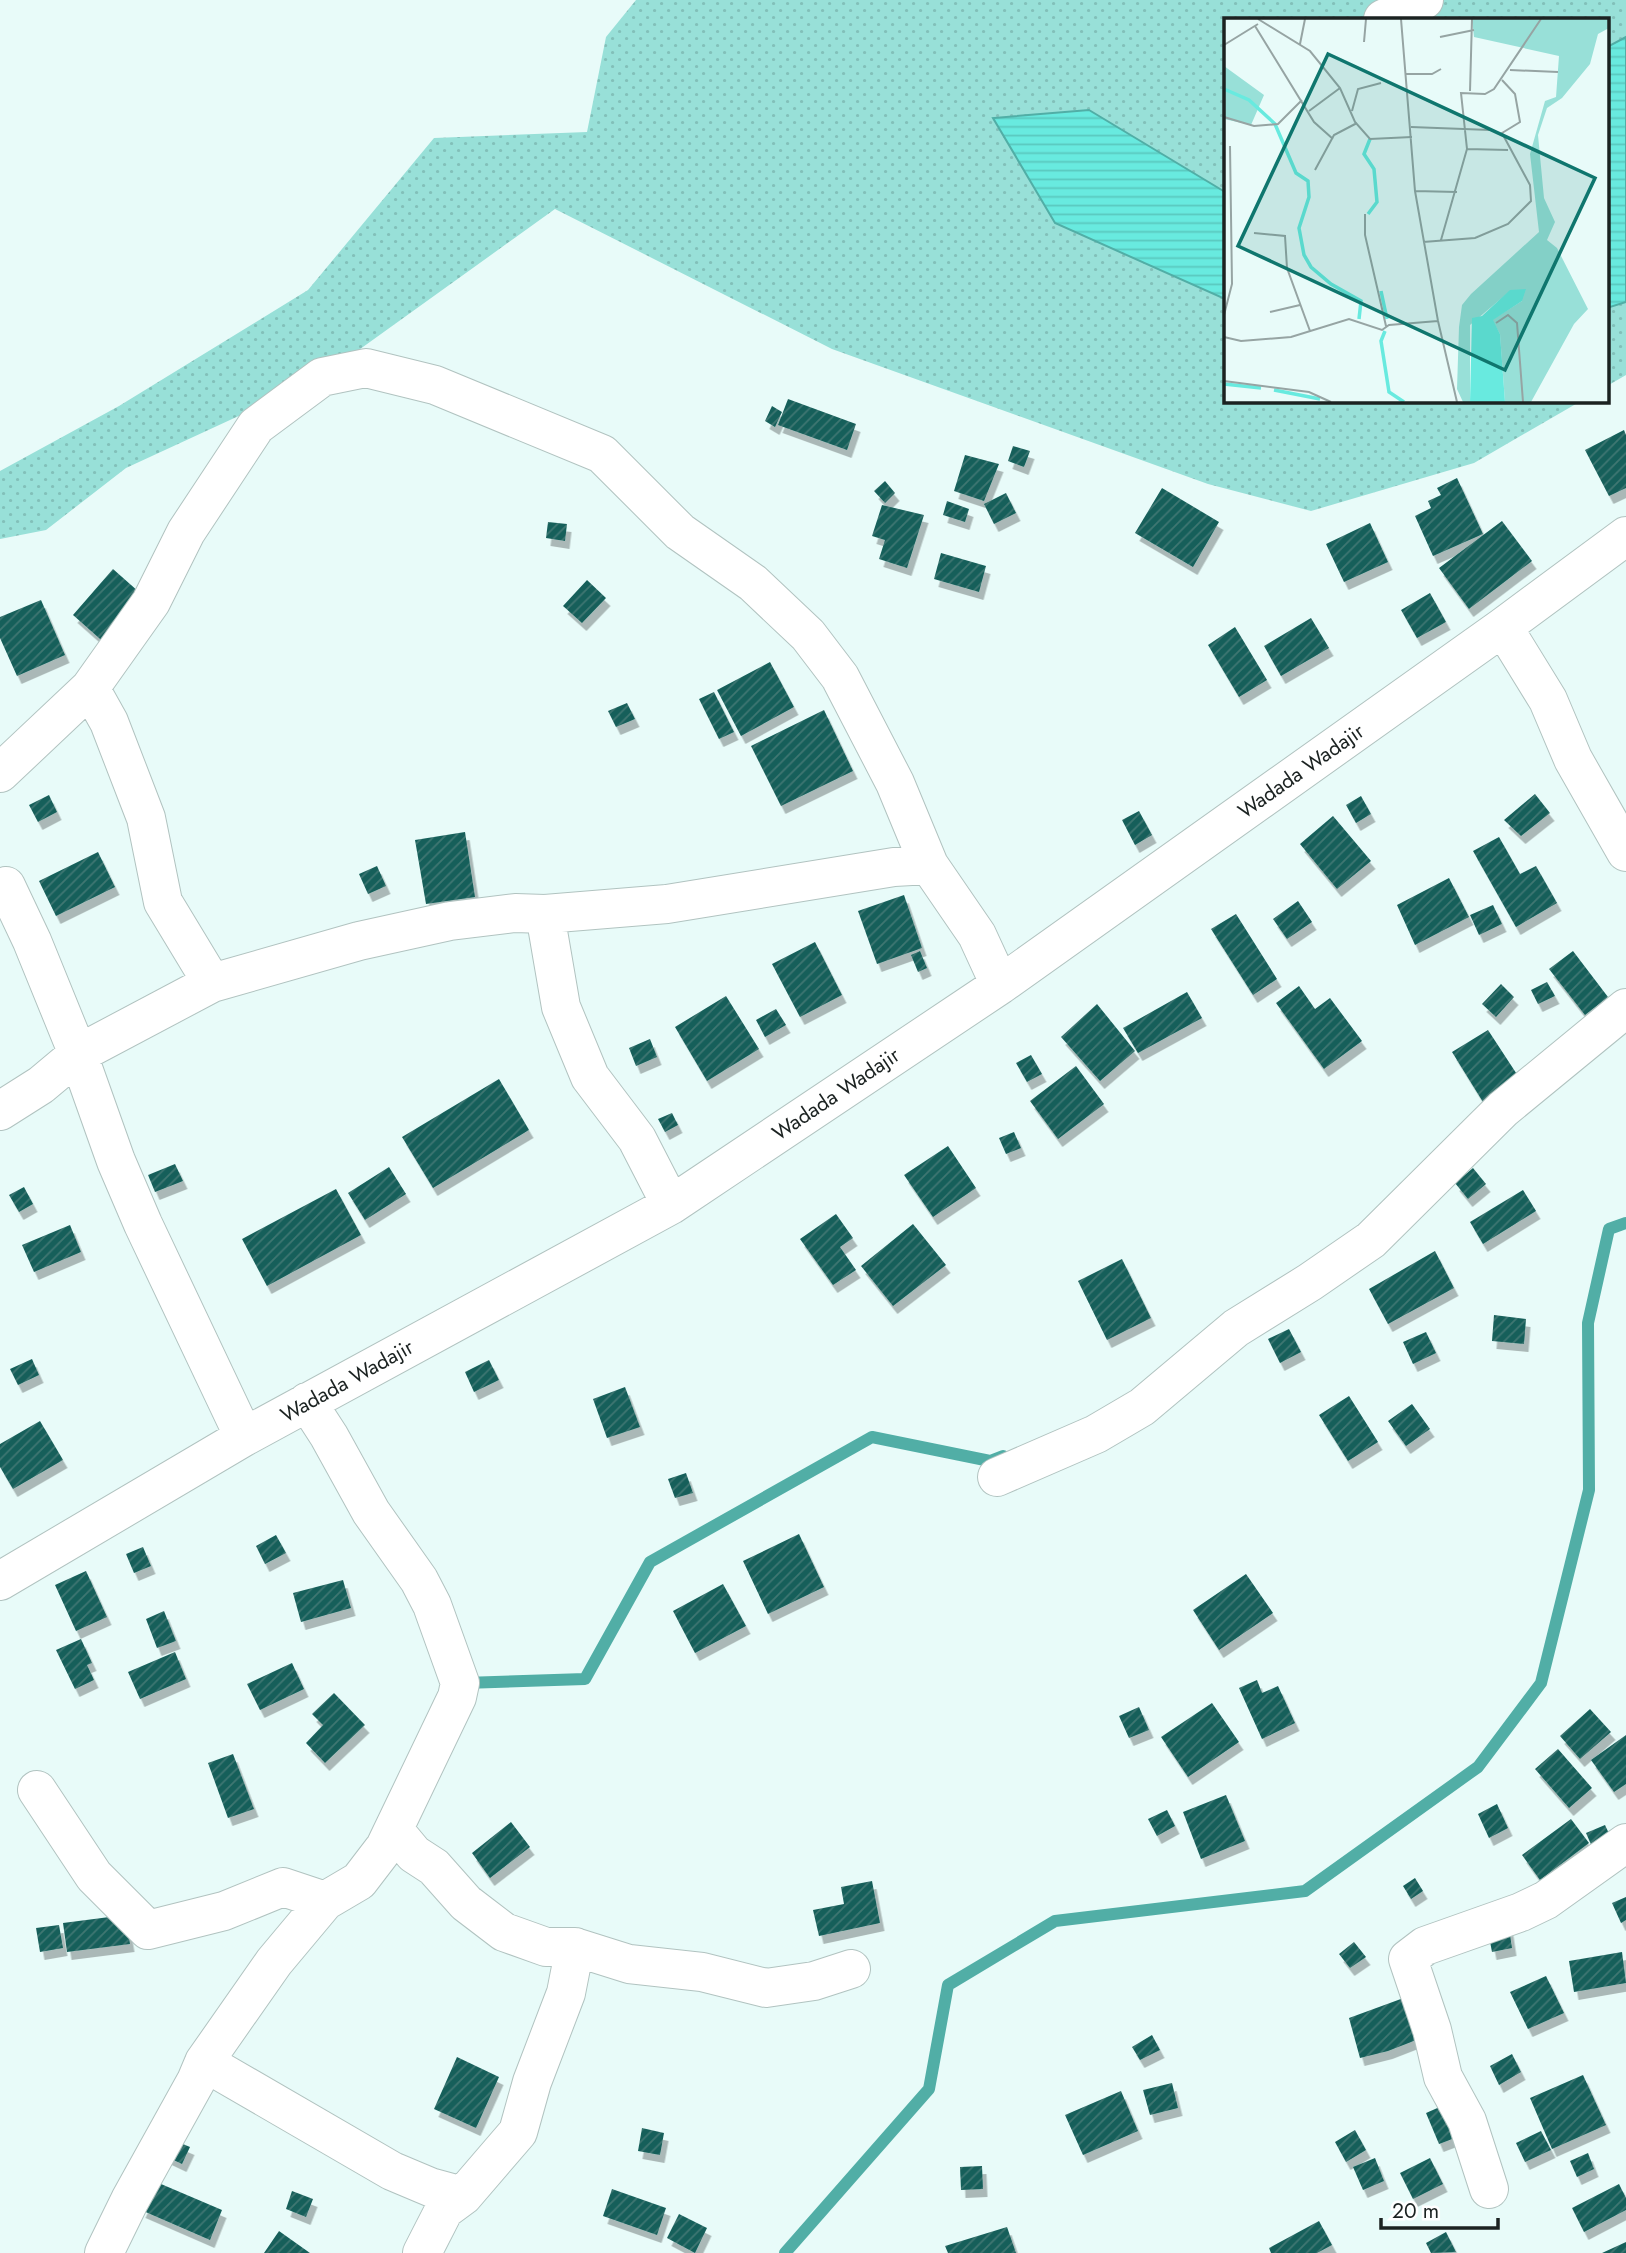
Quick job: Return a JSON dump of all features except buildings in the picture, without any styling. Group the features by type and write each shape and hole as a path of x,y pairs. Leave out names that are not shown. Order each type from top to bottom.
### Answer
{"street":[{"path":"1385,18 1424,0"},
{"path":"0,774 90,688 151,602 186,532 257,426 322,377 366,368 435,385 602,454 680,532 753,583 808,635 840,677 895,783 929,865 976,935 1000,985"},
{"name":"Wadada Wadajir","path":"0,1581 244,1437 671,1205 1000,985 1503,627 1626,536"},
{"path":"1503,627 1548,699 1573,759 1626,852"},
{"path":"90,688 109,722 146,818 163,902 212,983"},
{"path":"0,1111 41,1085 78,1054 212,983 359,941 450,921 515,913 545,914 667,904 894,867 929,865"},
{"path":"6,886 32,941 78,1054 137,1211 244,1437"},
{"path":"545,914 561,1007 590,1077 637,1139 671,1205"},
{"path":"997,1477 1096,1434 1142,1407 1236,1328 1371,1240 1503,1109 1626,1008"},
{"path":"104,2253 204,2062 274,1962 325,1901 359,1881 385,1847 457,1697 460,1683 432,1605 419,1580 371,1512 307,1402"},
{"path":"37,1790 94,1876 148,1930 224,1911 284,1887 325,1901"},
{"path":"394,1829 414,1854 434,1867 466,1903 504,1932 546,1947 575,1947 629,1964 702,1972 766,1988 814,1981 851,1969"},
{"path":"1489,2189 1466,2122 1443,2077 1432,2031 1408,1959 1425,1946 1521,1912 1546,1900 1624,1851"},
{"path":"422,2253 444,2210 463,2196 518,2132 532,2082 566,1993 575,1947"},
{"path":"204,2062 392,2171 430,2187 463,2196"}],"shaded area":[{"path":"636,0 1626,0 1626,37 1608,46 1608,18 1224,18 1224,191 1089,110 1055,223 1224,299 1224,402 1579,402 1474,463 1311,511 1208,484 832,349 555,209 317,380 126,468 46,530 0,539 0,471 119,406 308,290 434,138 587,132 606,37"},
{"path":"1626,37 1626,302 1608,308 1608,46"},
{"path":"1089,110 1224,191 1224,299 1055,223 993,118"},
{"path":"1626,302 1626,375 1608,385 1608,308"}],"waterway":[{"path":"785,2253 929,2089 948,1985 1055,1921 1305,1891 1478,1767 1541,1683 1589,1490 1588,1323 1609,1229 1626,1223"},
{"path":"464,1683 585,1679 650,1562 872,1437 990,1461 1003,1456"}]}
